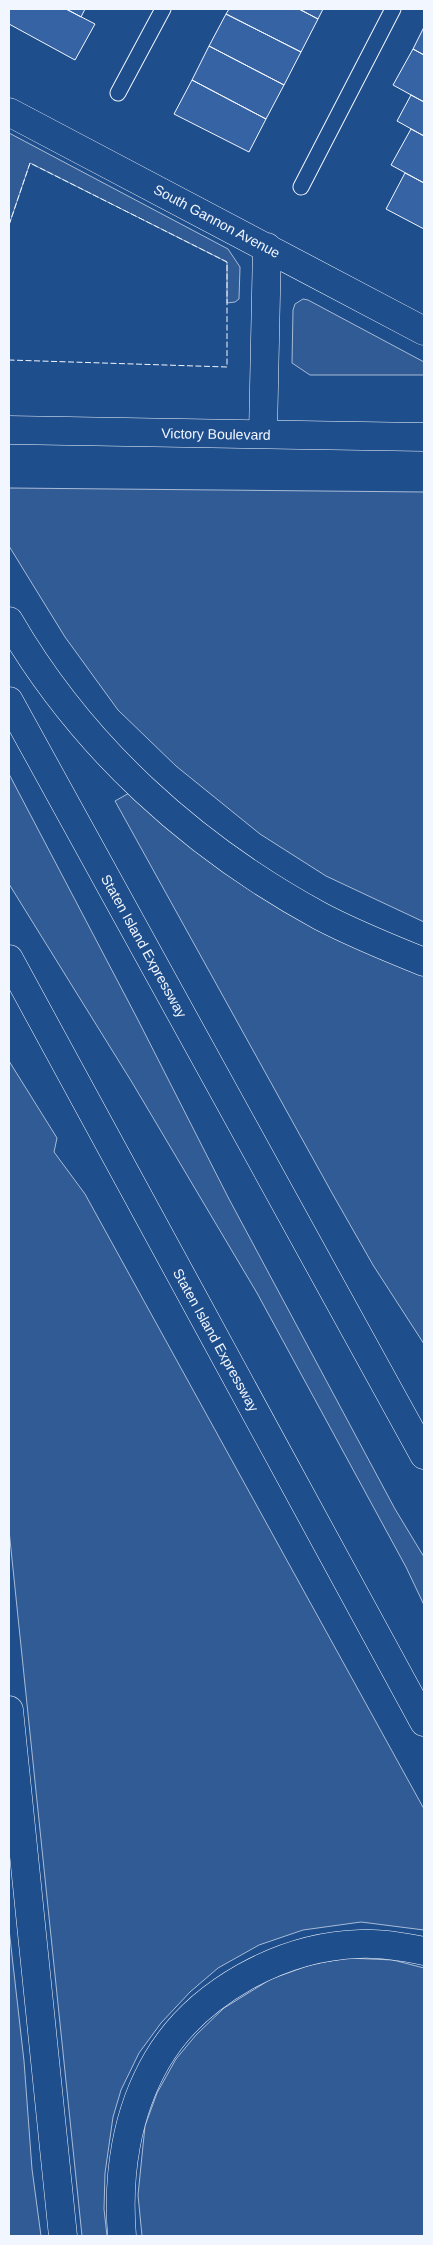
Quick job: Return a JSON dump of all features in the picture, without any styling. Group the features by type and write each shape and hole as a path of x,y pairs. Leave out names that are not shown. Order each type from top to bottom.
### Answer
{"main road":[{"name":"South Gannon Avenue","path":"9,112 424,331"},
{"path":"263,434 267,247"},
{"name":"Victory Boulevard","path":"9,430 424,437"},
{"path":"9,621 53,689 86,730 152,797 195,834 240,866 320,916 424,962"},
{"name":"Staten Island Expressway","path":"9,701 424,1454"},
{"name":"Staten Island Expressway","path":"9,959 424,1722"},
{"path":"9,1710 63,2236"},
{"path":"122,2236 122,2166 135,2110 158,2059 190,2019 225,1990 256,1971 308,1952 360,1944 424,1951"}],"lane":[{"path":"118,94 163,9"},
{"path":"301,187 393,9"}],"shaded area":[{"path":"9,133 228,249 240,267 239,299 235,302 227,303 227,262 30,163 9,225"},
{"path":"303,299 424,362 424,375 310,375 292,363 293,310 295,304"},
{"path":"9,488 424,492 424,922 326,876 260,834 176,766 118,710 65,637 9,546"},
{"path":"9,774 137,1018 229,1199 395,1509 424,1557 424,1605 406,1567 257,1293 133,1084 9,884"},
{"path":"131,792 424,973 424,1344 373,1265 332,1193 115,801"},
{"path":"9,1061 57,1138 54,1152 85,1194 424,1809 424,1930 361,1922 303,1930 259,1945 218,1968 190,1992 161,2023 139,2053 121,2090 113,2117 105,2173 104,2209 107,2236 82,2236 9,1530"},
{"path":"9,1929 24,2061 32,2169 41,2236 9,2236"},
{"path":"348,1958 393,1960 424,1968 424,2236 142,2236 138,2195 145,2126 157,2093 176,2059 196,2035 224,2008 271,1979 313,1964"}],"building":[{"path":"9,9 66,9 95,24 75,60 9,24"},
{"path":"66,9 85,9 81,17"},
{"path":"229,9 299,9 318,19 301,52 226,14"},
{"path":"299,9 323,9 318,19"},
{"path":"226,14 301,52 284,85 209,46"},
{"path":"424,27 424,55 413,49"},
{"path":"209,46 284,85 266,119 192,80"},
{"path":"413,49 424,55 424,102 393,85"},
{"path":"192,80 266,119 249,152 174,114"},
{"path":"411,95 424,102 424,136 397,121"},
{"path":"411,129 424,136 424,183 391,165"},
{"path":"405,173 424,183 424,229 386,209"}],"fence":[{"path":"9,225 30,163 227,262 227,367 9,360"}]}
